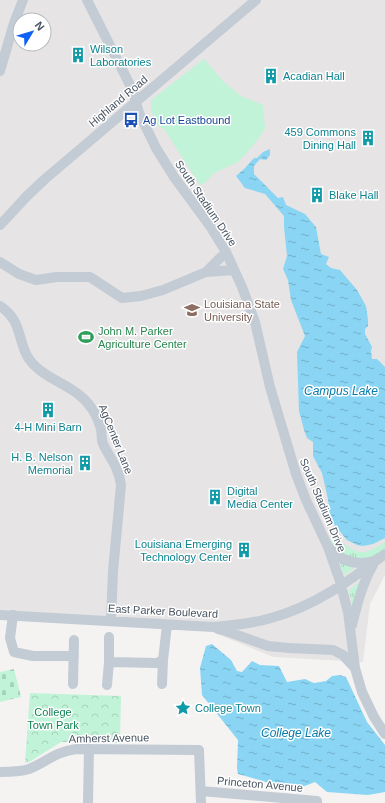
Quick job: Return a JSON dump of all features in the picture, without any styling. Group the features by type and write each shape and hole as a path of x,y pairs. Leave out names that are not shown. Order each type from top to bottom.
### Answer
{"street":[{"path":"0,71 14,22 23,0"},
{"name":"South Stadium Drive","path":"87,0 133,91 138,113 156,148 174,177 199,209 226,252 234,270 255,322 270,387 296,474 338,572 347,606 355,668 362,692 366,702 385,734"},
{"name":"Highland Road","path":"0,225 45,179 256,0"},
{"path":"206,272 226,252"},
{"path":"0,262 19,274 36,280 90,277 122,298 141,296 163,290 206,272 234,270"},
{"name":"AgCenter Lane","path":"0,306 15,322 20,333 25,353 35,367 77,393 94,410 101,430 102,442 115,464 120,478 121,485 113,571 112,620"},
{"path":"328,547 335,554 351,562 365,563 376,561"},
{"name":"East Parker Boulevard","path":"0,615 112,620 167,625 214,627 236,625 272,618 296,610 354,577 385,554"},
{"path":"351,629 360,594 368,573 376,561"},
{"path":"13,615 10,638 14,652 33,656 74,656"},
{"path":"162,684 167,625"},
{"path":"204,626 226,631 268,646 333,650 343,655 355,668"},
{"path":"107,685 109,637"},
{"path":"73,684 74,640"},
{"path":"109,662 157,663 163,660"},
{"path":"88,803 89,748"},
{"name":"Amherst Avenue","path":"0,772 17,772 29,768 66,750 89,748 199,750 201,791"},
{"path":"201,791 201,803"},
{"name":"Princeton Avenue","path":"201,791 317,802"}],"shaded area":[{"name":"Louisiana State University","path":"0,0 385,0 385,575 370,604 363,662 273,657 205,629 0,616"}],"green space":[{"path":"204,59 223,81 241,96 263,105 265,129 252,147 238,162 214,173 206,182 200,185 164,129 158,126 151,110 151,100"},
{"path":"328,539 338,540 359,552 369,551 385,542 385,549 373,558 359,561 338,553"},
{"path":"339,560 357,566 344,575"},
{"path":"361,581 353,608 349,590"},
{"path":"14,669 21,697 0,702 0,672"},
{"name":"College Town Park","path":"30,693 121,696 120,743 61,742 31,761 25,763"}],"water":[{"name":"Campus Lake","path":"270,149 270,155 266,160 260,159 254,166 254,174 278,198 283,197 286,205 305,214 316,227 321,254 329,257 326,264 331,268 340,270 357,290 366,306 368,326 365,329 365,334 372,347 372,359 377,359 385,367 385,538 373,544 363,546 347,540 330,518 328,499 322,473 313,456 313,442 307,438 299,411 297,352 305,336 291,300 288,280 283,269 287,256 284,216 265,194 245,188 236,176 254,158 257,158 263,152"},
{"name":"College Lake","path":"212,644 231,660 237,671 242,672 252,661 260,665 279,666 287,682 305,679 314,683 326,681 332,676 340,675 346,677 367,722 385,745 385,792 368,795 327,792 315,782 297,789 290,785 278,787 238,774 238,740 202,695 200,668 206,646"}],"place":[{"name":"Wilson Laboratories","path":"78,55"},
{"name":"Acadian Hall","path":"271,76"},
{"name":"Ag Lot Eastbound","path":"131,120"},
{"name":"459 Commons Dining Hall","path":"368,138"},
{"name":"Blake Hall","path":"317,195"},
{"name":"Louisiana State University","path":"192,310"},
{"name":"John M. Parker Agriculture Center","path":"86,337"},
{"name":"4-H Mini Barn","path":"48,410"},
{"name":"H. B. Nelson Memorial","path":"85,463"},
{"name":"Digital Media Center","path":"215,497"},
{"name":"Louisiana Emerging Technology Center","path":"244,550"},
{"name":"College Town","path":"183,708"}]}
